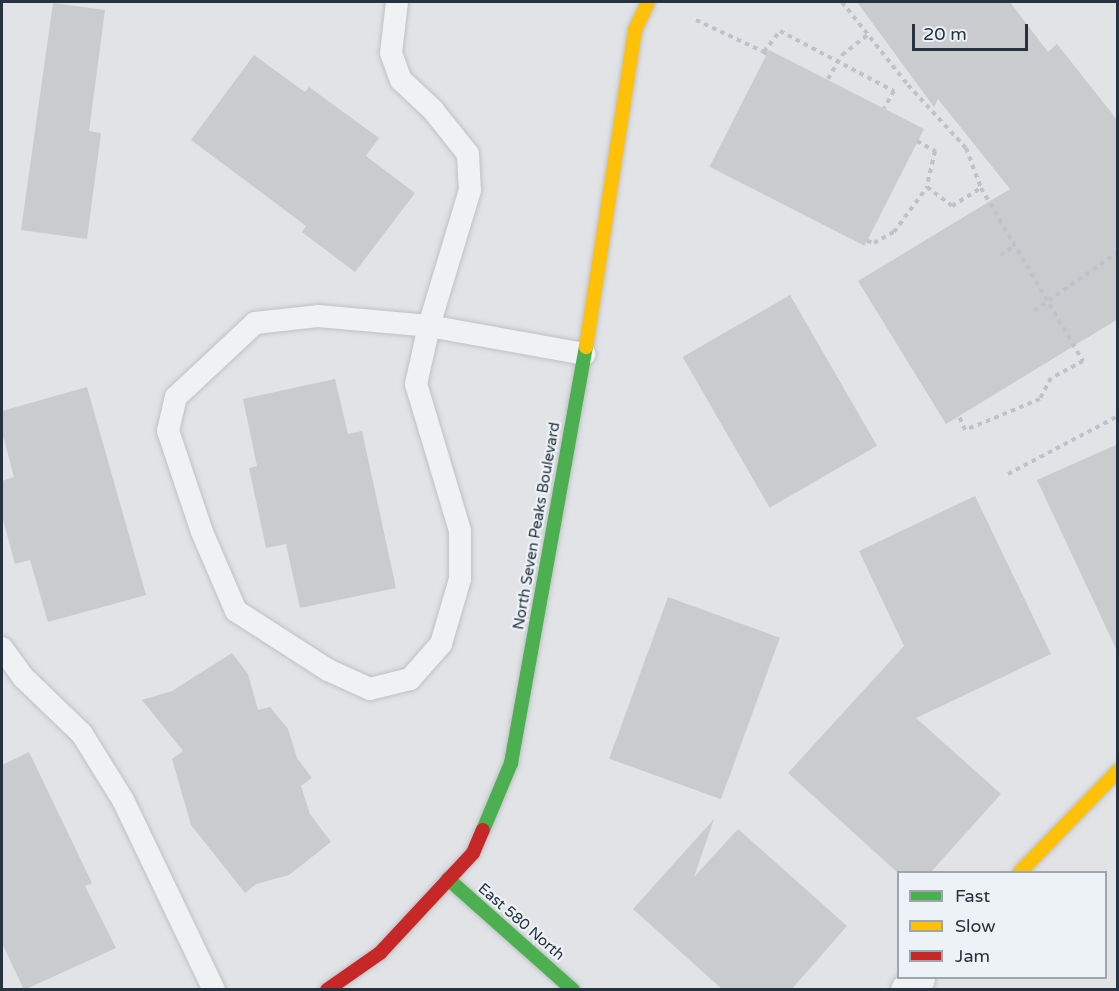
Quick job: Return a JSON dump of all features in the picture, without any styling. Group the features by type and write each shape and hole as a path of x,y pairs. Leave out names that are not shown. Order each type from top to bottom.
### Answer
{"street":[{"name":"North Seven Peaks Boulevard","path":"327,990 380,953 472,853 511,763 585,354 607,189 635,30 648,2"},
{"path":"1022,871 1118,771"},
{"name":"East 580 North","path":"448,879 573,990"}],"lane":[{"path":"397,2 391,53 401,80 433,110 468,154 470,190 429,326 416,384 459,531 460,579 441,644 411,679 370,689 328,670 236,611 202,532 168,431 176,397 255,323 318,316 429,326 585,354"},
{"path":"2,648 24,678 82,734 118,790 214,990"}],"path":[{"path":"842,2 966,148 981,188 1083,362 1051,378 1040,399 965,430 959,416"},
{"path":"696,20 765,53 780,31 894,91 884,108"},
{"path":"828,79 839,62 868,35"},
{"path":"867,241 874,243 894,231 927,187 935,151 917,141"},
{"path":"927,187 952,206 981,188"},
{"path":"1000,255 1015,246"},
{"path":"1034,311 1118,252"},
{"path":"1008,474 1118,416"}],"building":[{"path":"857,2 1010,2 1048,52 1057,44 1118,121 1118,319 946,424 858,281 1010,189 938,99 934,107"},
{"path":"53,3 105,10 89,131 101,133 87,239 21,230"},
{"path":"769,50 924,129 865,246 710,167"},
{"path":"254,55 305,92 309,87 379,138 366,156 415,193 355,272 302,232 306,226 191,140"},
{"path":"790,295 877,446 770,508 683,357"},
{"path":"335,379 348,434 362,431 396,588 300,608 286,544 266,548 249,468 257,466 243,399"},
{"path":"87,387 146,595 48,622 30,560 15,564 2,516 2,481 14,477 2,432 2,411"},
{"path":"1118,444 1118,653 1037,480"},
{"path":"975,496 1051,654 916,718 1001,794 932,871 897,872 788,773 904,646 859,551"},
{"path":"668,597 780,638 721,799 609,759"},
{"path":"232,653 248,674 258,710 270,707 288,729 297,758 312,778 301,786 310,814 331,842 289,875 256,884 245,893 191,825 172,759 183,751 142,700 172,691"},
{"path":"29,752 92,883 85,886 116,948 24,990 2,943 2,765"},
{"path":"714,819 694,877 738,829 847,926 791,990 723,990 633,909"}],"traffic: fast":[{"path":"483,830 511,763 586,347"},
{"path":"448,879 573,990"}],"traffic: slow":[{"path":"586,347 635,30 648,2"},
{"path":"1021,871 1118,771"}],"traffic: jam":[{"path":"327,990 380,953 473,853 483,830"}]}
